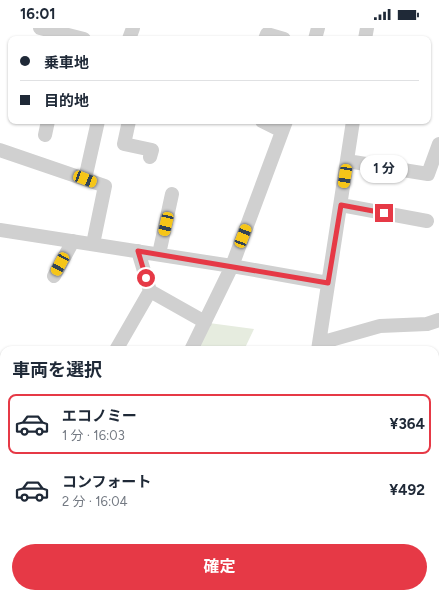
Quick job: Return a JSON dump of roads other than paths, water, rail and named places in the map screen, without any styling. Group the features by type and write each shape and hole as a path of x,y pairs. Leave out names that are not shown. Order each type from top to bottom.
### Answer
{"street":[{"path":"40,28 64,36"},
{"path":"45,135 47,124"},
{"path":"85,179 97,124"},
{"path":"128,124 124,144 152,150"},
{"path":"353,124 319,346 380,326 427,324 439,320"},
{"path":"193,346 232,266 284,126"},
{"path":"347,161 428,174 439,144"},
{"path":"0,150 105,186 93,244"},
{"path":"159,254 172,194"},
{"path":"341,205 427,221"},
{"path":"0,230 159,254 328,283"},
{"path":"54,276 73,241"},
{"path":"138,251 150,291 205,322"},
{"path":"118,346 150,291"}]}
